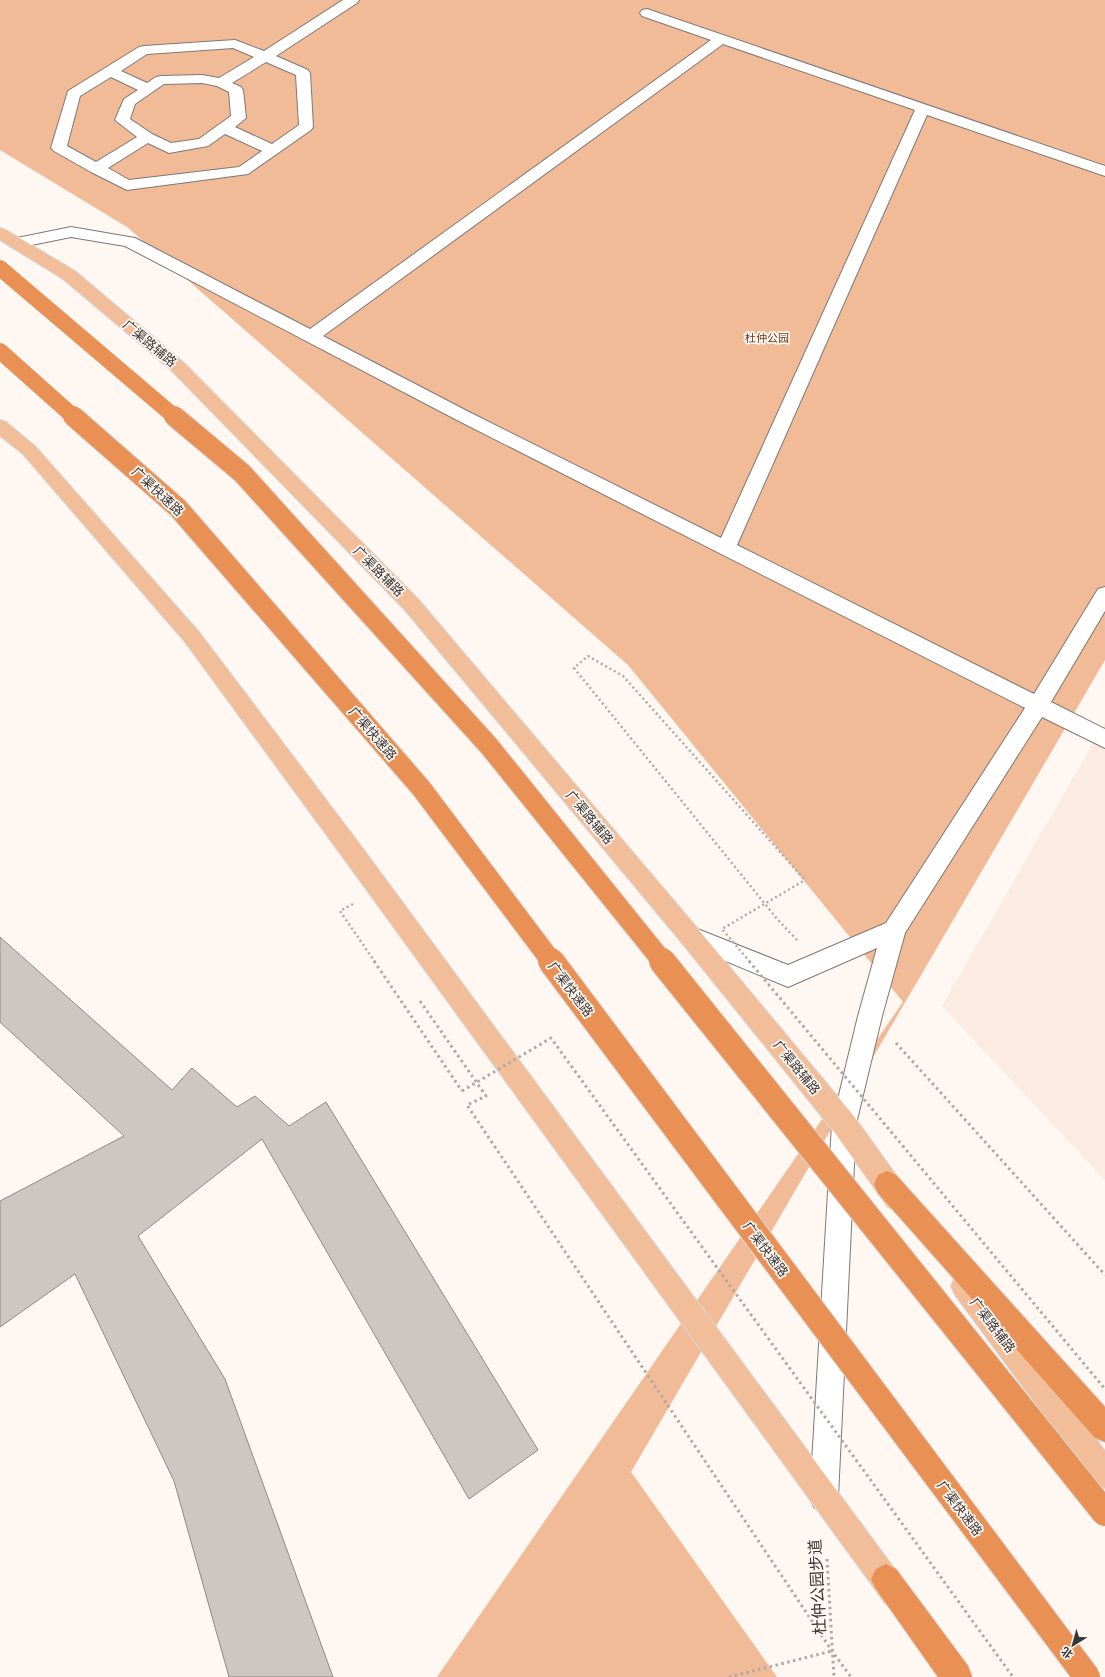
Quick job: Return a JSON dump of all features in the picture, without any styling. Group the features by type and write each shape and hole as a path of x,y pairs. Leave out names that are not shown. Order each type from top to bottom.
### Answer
{"highway":[{"path":"0,268 242,473 489,746 1105,1513"},
{"name":"广渠快速路","path":"0,351 178,508 421,788 1086,1677"},
{"path":"887,1184 1105,1428"},
{"path":"886,1579 957,1677"}],"main road":[{"name":"广渠路辅路","path":"8,238 69,275 177,366 411,604 690,936 844,1124 887,1184 1105,1474"},
{"path":"0,426 30,450 192,637 347,845 824,1497 886,1579 950,1677"}],"street":[{"path":"221,83 265,57 352,0"},
{"path":"647,13 1105,171"},
{"path":"311,337 722,38"},
{"path":"235,44 303,73 306,127 243,171 127,185 59,148 73,94 110,71 144,50 235,44"},
{"path":"110,71 148,88"},
{"path":"202,79 221,83 236,90 239,118 203,143 169,148 147,137 122,120 129,102 160,80 202,79"},
{"path":"726,548 923,108"},
{"path":"224,128 273,150"},
{"path":"96,169 147,137"},
{"path":"8,238 70,232 129,242 461,415 1105,739"},
{"path":"824,1497 844,1124 870,1016 894,930 1038,705 1105,594"},
{"path":"690,936 788,976 894,930"}],"path":[{"path":"623,676 804,880 722,929 1105,1389"},
{"path":"358,910 353,904 340,911 462,1091 551,1038 1013,1677"},
{"path":"419,1000 486,1096 467,1105 832,1651 851,1677"},
{"name":"杜仲公园步道","path":"827,1551 834,1677"},
{"path":"729,1677 832,1651"}],"shaded area":[{"path":"1105,723 1105,1180 942,1006"}],"green space":[{"name":"杜仲公园","path":"0,0 1105,0 1105,660 631,1472 777,1677 437,1677 903,1002 628,665 127,227 0,150"}],"building":[{"path":"0,937 172,1090 192,1068 237,1107 255,1096 289,1126 326,1102 538,1450 469,1499 262,1139 138,1236 225,1379 333,1677 229,1677 174,1481 75,1274 0,1327 0,1201 124,1136 0,1022"}]}
